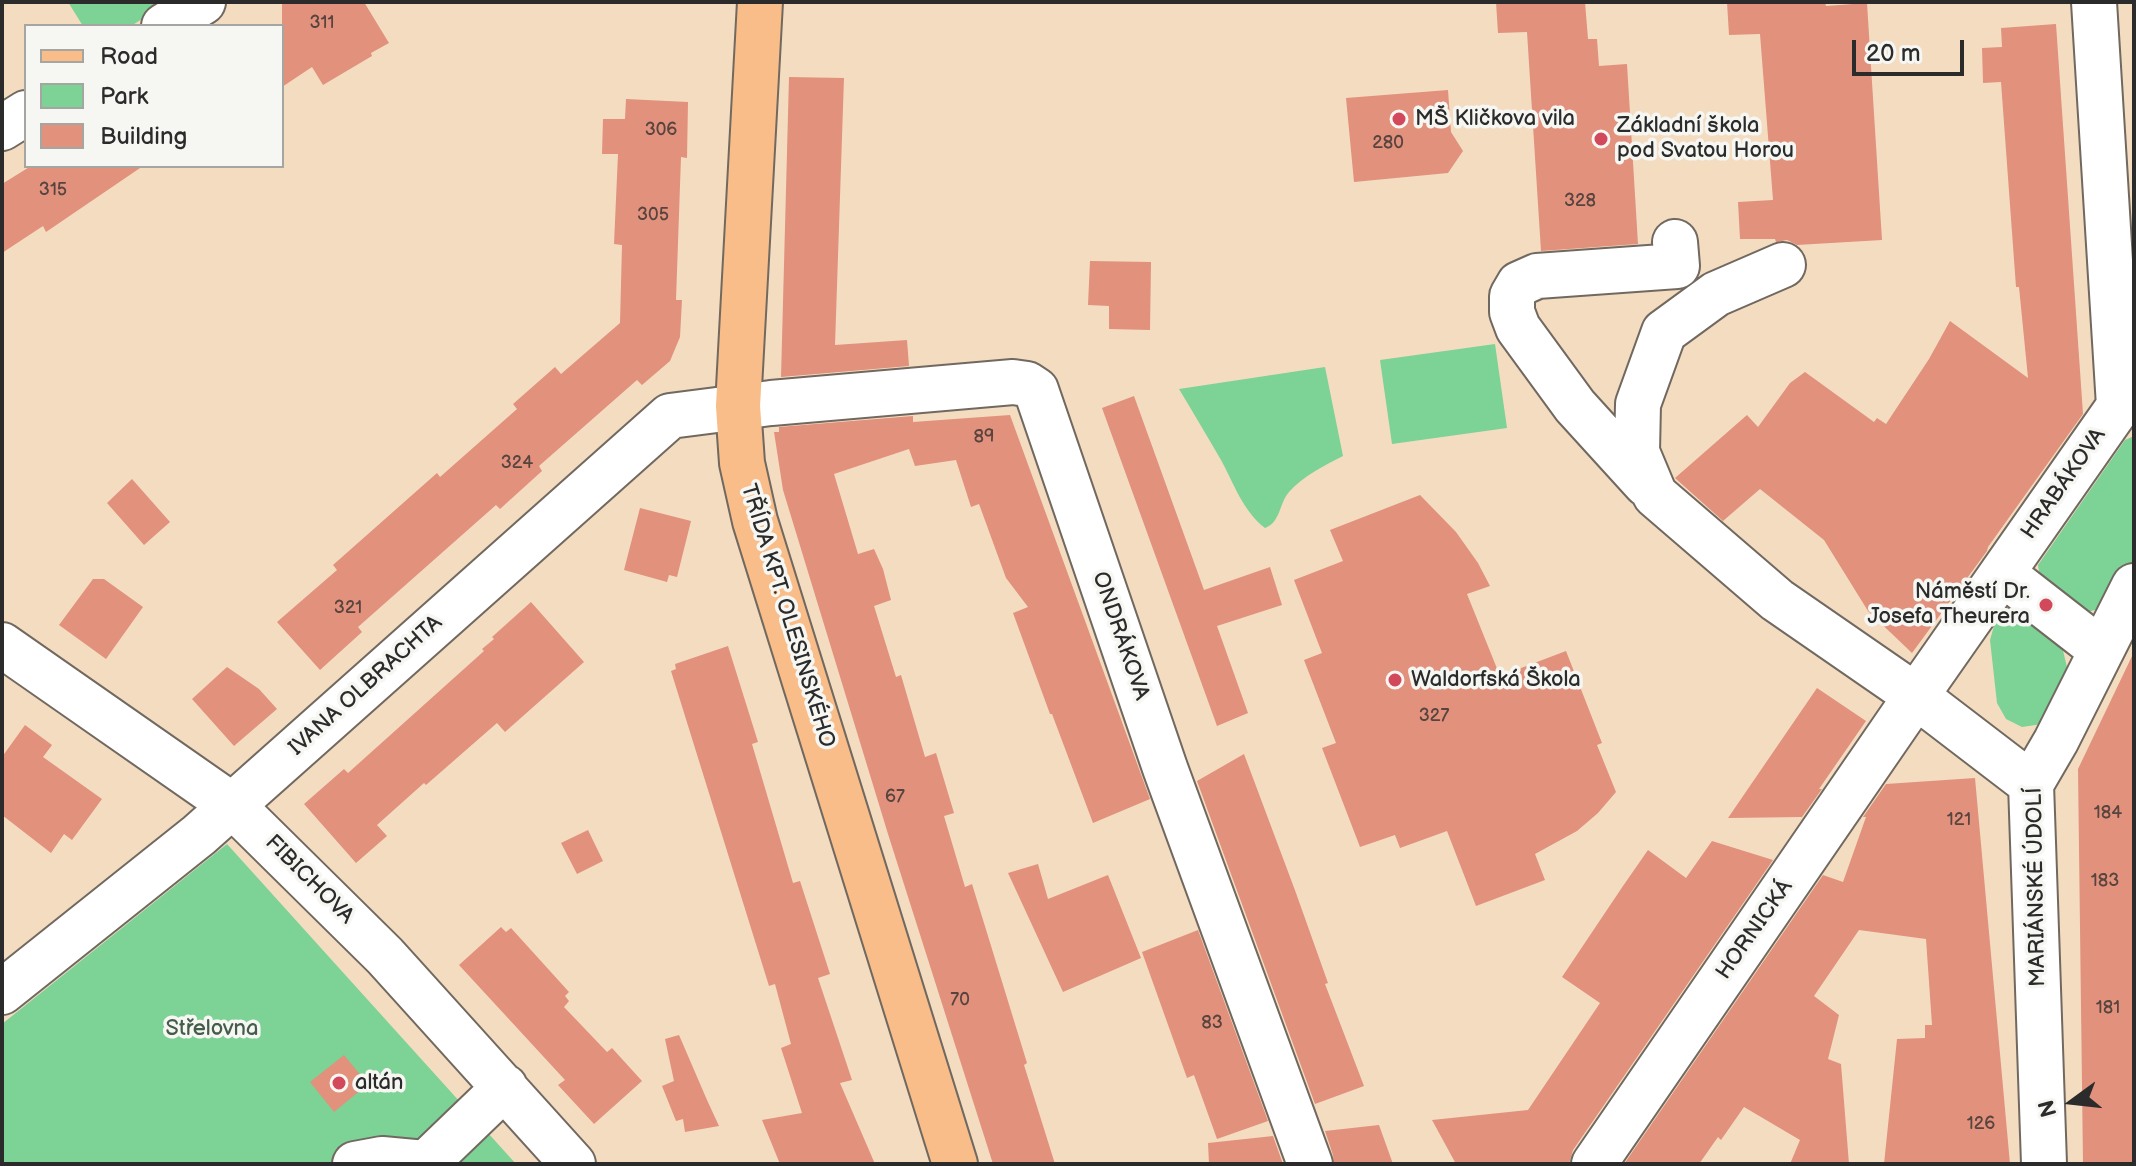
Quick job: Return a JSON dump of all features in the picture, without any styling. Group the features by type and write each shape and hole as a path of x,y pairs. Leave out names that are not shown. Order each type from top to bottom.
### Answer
{"main road":[{"name":"TŘÍDA KPT. OLESINSKÉHO","path":"760,2 738,406 742,463 755,521 955,1164"}],"street":[{"path":"167,24 203,2"},
{"name":"HRABÁKOVA","path":"1916,696 2002,573 2126,410 2124,314 2094,2"},
{"path":"2,128 24,114"},
{"path":"1675,242 1677,266 1537,276 1519,284 1512,296 1512,312 1518,328 1575,406 1655,495 1777,600 1916,696 2031,784"},
{"path":"1655,495 1637,452 1638,404 1664,332 1716,294 1783,265"},
{"name":"ONDRÁKOVA","path":"738,406 1013,382 1027,384 1036,390 1165,768 1310,1164"},
{"name":"IVANA OLBRACHTA","path":"2,992 233,806 670,416 738,406"},
{"path":"2002,573 2101,650"},
{"name":"MARIÁNSKÉ ÚDOLÍ","path":"2044,1164 2031,784 2134,586"},
{"name":"FIBICHOVA","path":"2,645 233,806 385,956 573,1164"},
{"name":"HORNICKÁ","path":"1594,1164 1916,696"},
{"path":"355,1164 382,1159 425,1164 505,1087"}],"green space":[{"path":"68,2 169,2 134,24 82,24"},
{"path":"1495,344 1507,428 1392,444 1380,360"},
{"path":"1325,367 1343,456 1314,471 1295,486 1286,496 1277,517 1265,528 1245,505 1179,389"},
{"path":"2134,436 2134,573 2103,608 2079,614 2041,587 2038,565 2125,440"},
{"path":"2021,604 2059,634 2073,692 2049,723 2022,727 2006,719 1997,703 1990,640 1994,626 2007,608"},
{"name":"Střelovna","path":"227,844 516,1164 2,1164 2,1024"}],"building":[{"path":"282,2 364,2 389,43 323,85 312,67 284,86"},
{"path":"1496,2 1585,2 1588,39 1597,39 1599,66 1627,64 1638,244 1541,251 1527,32 1498,33"},
{"path":"1727,2 1825,2 1826,6 1867,3 1882,240 1797,245 1787,240 1740,239 1738,202 1773,200 1760,34 1729,35"},
{"path":"2056,24 2083,414 1912,653 1868,611 1824,540 1760,489 1723,521 1675,478 1747,415 1758,427 1790,383 1805,372 1874,422 1877,418 1886,424 1950,321 2028,378 2019,287 2016,287 2001,82 1983,83 1982,48 2002,47 2001,28"},
{"path":"789,77 844,78 835,345 907,340 909,366 781,377"},
{"name":"MŠ Kličkova vila","path":"1448,90 1451,132 1463,151 1448,173 1354,182 1346,98"},
{"path":"626,99 688,102 687,158 681,157 676,300 682,300 680,337 670,361 642,385 637,380 539,466 542,471 500,509 496,505 358,627 362,632 320,670 277,622 337,570 333,565 437,473 440,477 517,409 513,404 555,367 561,374 620,323 622,245 614,244 618,154 602,154 603,119 625,119"},
{"path":"28,168 140,168 46,232 43,226 2,253 2,184"},
{"path":"1090,261 1151,262 1150,330 1109,329 1109,306 1088,305"},
{"path":"1134,396 1204,590 1270,567 1282,605 1217,626 1248,713 1217,726 1102,408"},
{"path":"1010,415 1150,799 1093,823 1013,613 1028,607 1006,578 979,504 971,507 956,460 915,466 909,449 834,474 858,554 874,549 883,569 891,600 874,606 896,677 901,675 925,757 936,753 954,813 944,816 965,887 972,884 1055,1164 993,1164 783,490 774,432 779,432 779,427 913,416 913,422"},
{"path":"132,479 170,522 144,545 107,503"},
{"path":"1420,495 1456,532 1490,586 1467,594 1500,676 1566,651 1602,743 1597,745 1616,792 1577,831 1535,854 1545,880 1476,906 1447,831 1400,848 1395,835 1360,847 1322,748 1336,743 1304,660 1322,653 1294,580 1343,561 1330,530"},
{"path":"640,508 691,521 677,577 669,575 667,582 624,570"},
{"path":"93,579 104,579 143,607 106,659 59,625"},
{"path":"531,602 584,662 505,732 497,723 426,785 424,783 377,825 387,836 356,863 304,804 344,769 348,773 484,651 482,649 494,639 492,637"},
{"path":"728,646 758,742 752,744 793,883 800,881 830,974 818,978 852,1080 840,1083 875,1164 780,1164 762,1120 802,1113 781,1048 791,1044 775,984 769,986 671,671 676,669 675,664"},
{"path":"2134,652 2134,1164 2083,1164 2078,769"},
{"path":"227,667 259,689 277,709 234,746 192,699"},
{"path":"1817,688 1866,721 1819,789 1822,789 1802,817 1728,818"},
{"path":"25,725 52,745 43,757 102,799 72,840 64,834 51,853 2,815 2,757"},
{"path":"1244,754 1364,1086 1315,1104 1197,781"},
{"path":"1975,778 2010,1164 1884,1164 1897,1039 1925,1038 1925,1025 1932,1025 1926,939 1859,930 1814,996 1839,1015 1828,1059 1841,1064 1849,1164 1790,1164 1800,1140 1744,1107 1699,1164 1624,1164 1823,875 1843,882 1866,817 1863,817 1886,784"},
{"path":"588,830 603,861 577,874 561,843"},
{"path":"1712,841 1773,860 1573,1150 1569,1164 1456,1164 1432,1120 1528,1110 1600,1003 1562,977 1623,886 1648,850 1686,878"},
{"path":"1038,864 1048,899 1108,875 1141,958 1063,992 1008,873"},
{"path":"501,927 506,932 511,928 569,992 565,996 569,1001 564,1007 607,1052 612,1048 642,1081 594,1124 558,1085 565,1080 459,965"},
{"path":"1198,930 1268,1121 1217,1139 1194,1075 1187,1078 1142,952"},
{"path":"679,1035 719,1126 685,1132 683,1119 676,1121 662,1086 674,1081 665,1039"},
{"name":"altán","path":"344,1055 368,1084 334,1112 310,1082"},
{"path":"1379,1125 1393,1164 1334,1164 1325,1131"},
{"path":"1273,1136 1283,1164 1209,1164 1208,1143"}],"place":[{"name":"MŠ Kličkova vila","path":"1399,119"},
{"name":"Základní škola pod Svatou Horou","path":"1601,139"},
{"name":"Náměstí Dr. Josefa Theurera","path":"2046,605"},
{"name":"Waldorfská Škola","path":"1395,680"},
{"name":"altán","path":"339,1083"}]}
